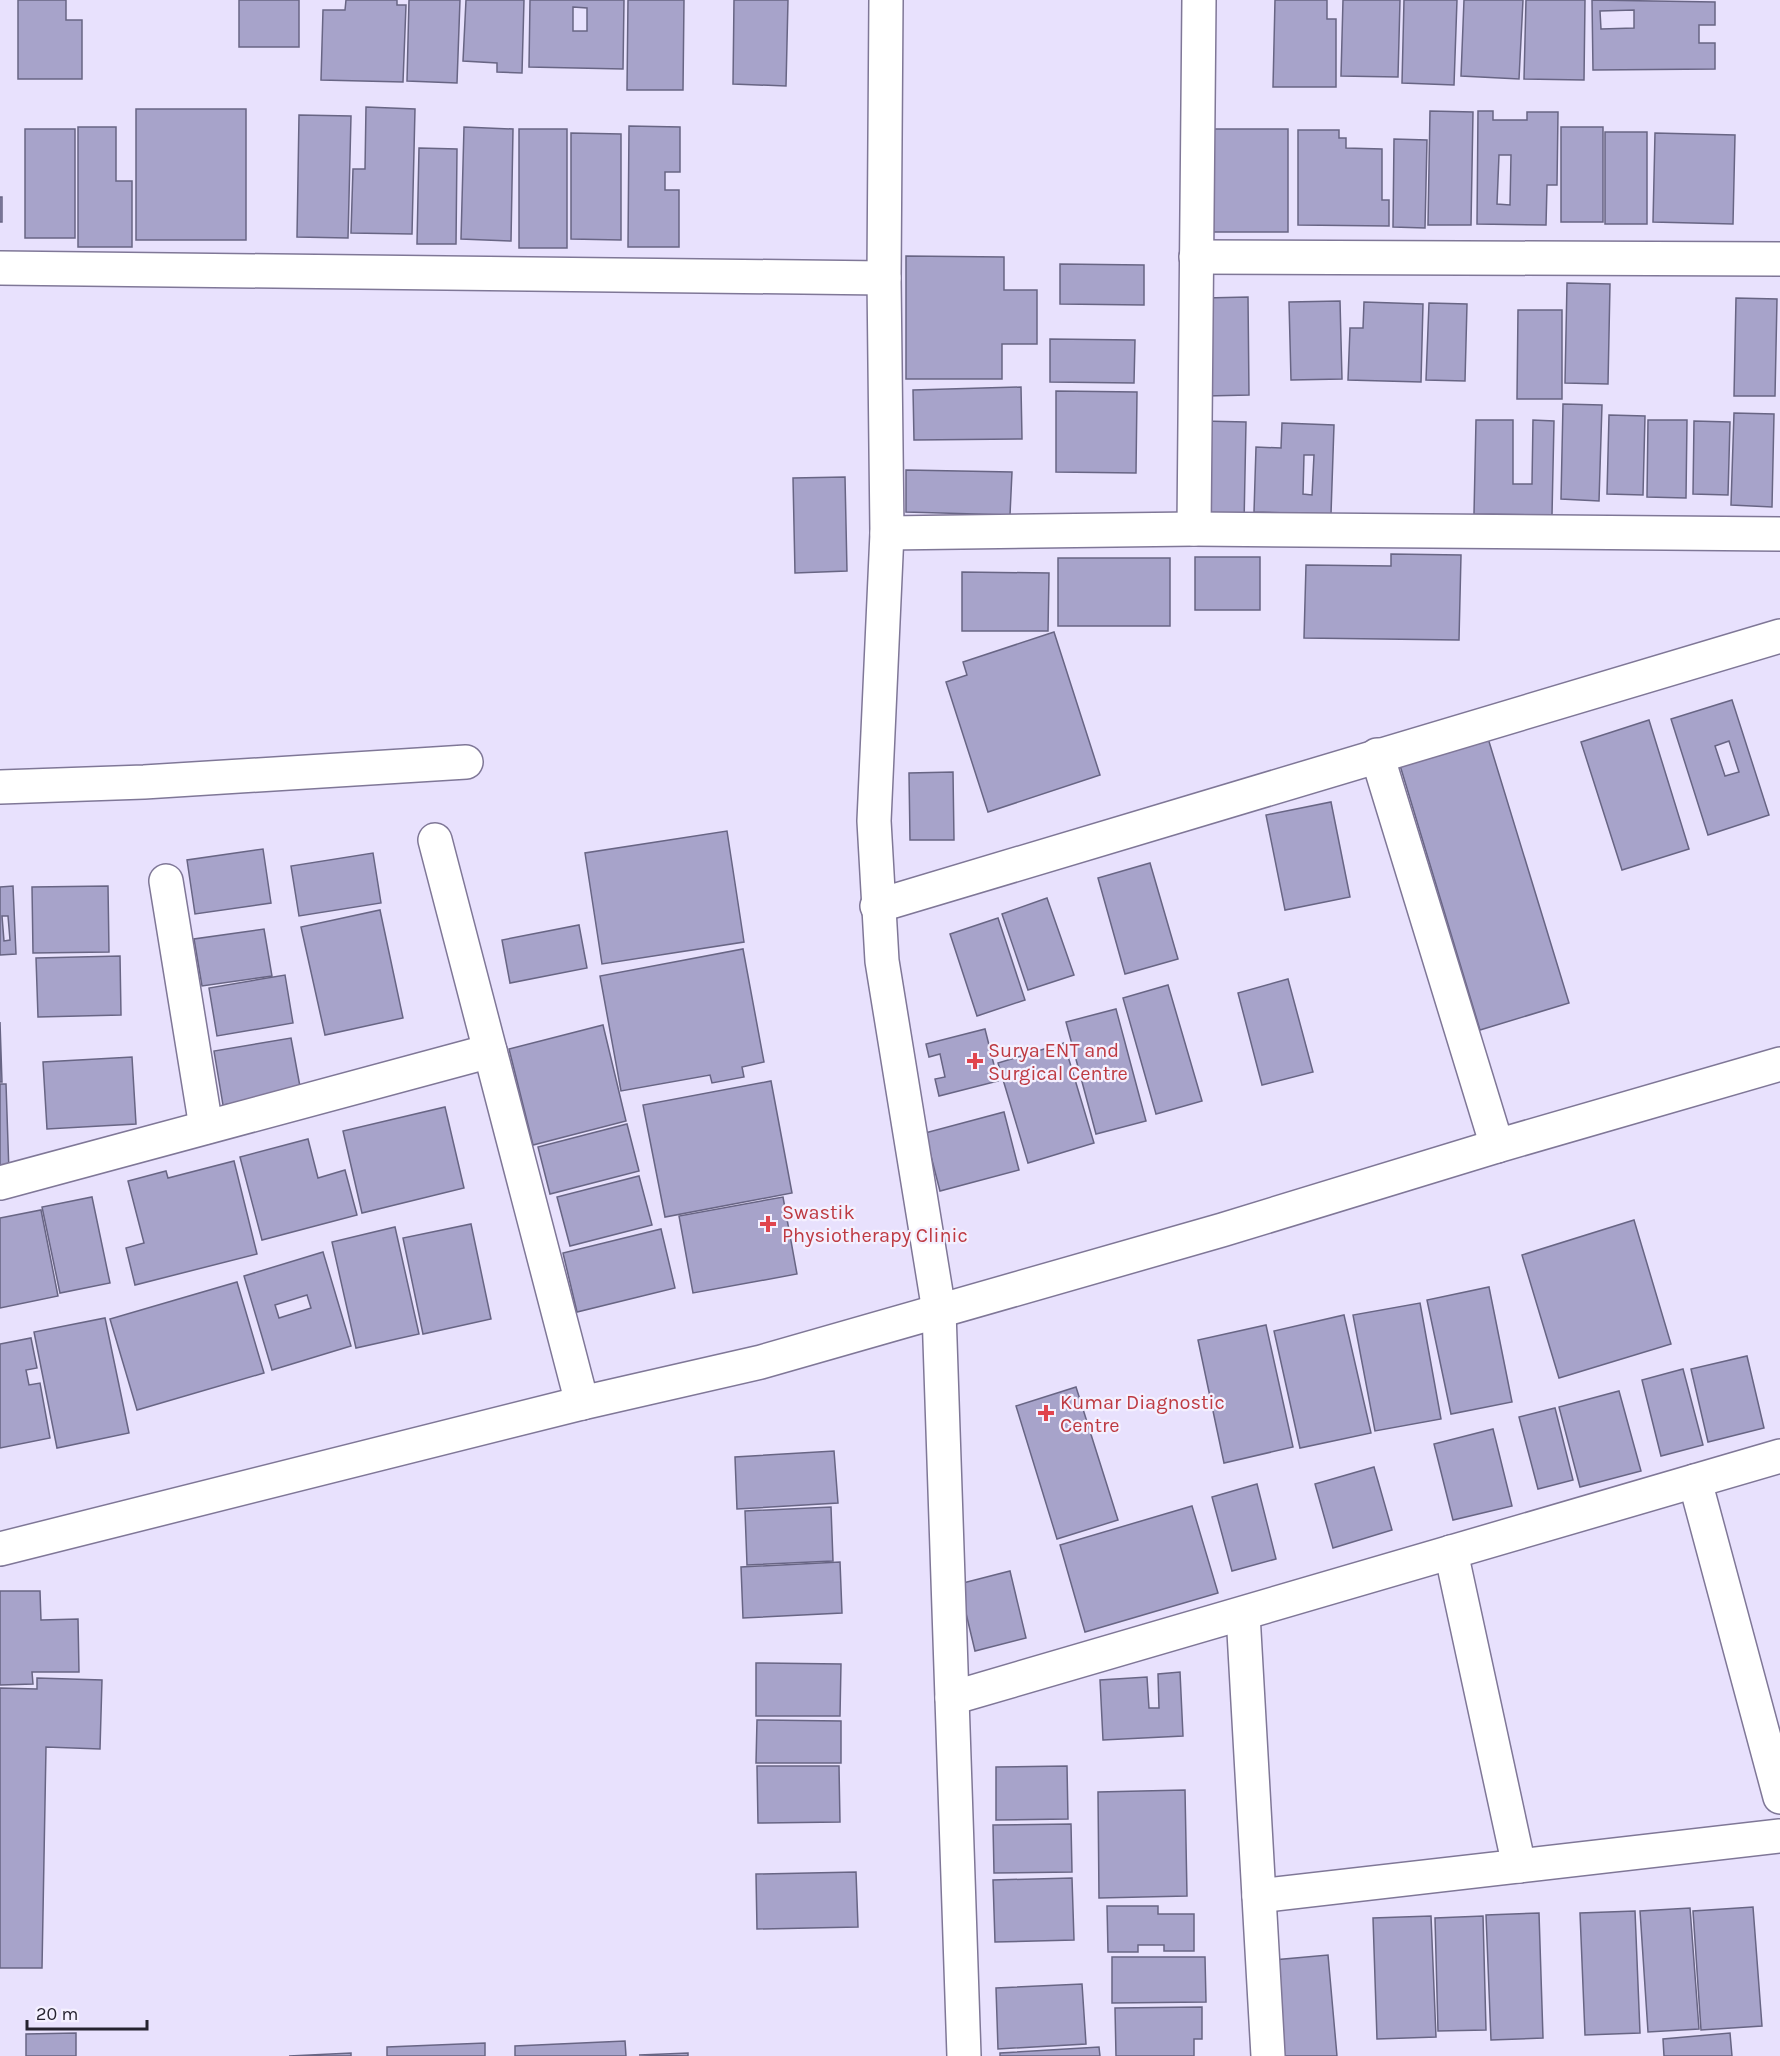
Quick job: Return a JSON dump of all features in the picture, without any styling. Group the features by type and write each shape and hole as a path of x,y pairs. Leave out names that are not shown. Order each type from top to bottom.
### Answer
{"street":[{"path":"886,0 884,278 887,533 874,821 877,906 882,961 939,1311 964,2056"},
{"path":"1194,529 1199,0"},
{"path":"1196,257 1780,259"},
{"path":"0,268 884,278"},
{"path":"887,533 1194,529 1780,534"},
{"path":"877,906 1780,636"},
{"path":"1377,755 1497,1146"},
{"path":"0,787 144,782 466,762"},
{"path":"435,840 582,1403"},
{"path":"166,881 206,1127"},
{"path":"0,1183 490,1051"},
{"path":"0,1549 582,1403 761,1362 1222,1230 1497,1146 1780,1064"},
{"path":"952,1698 1780,1456"},
{"path":"1695,1481 1780,1797"},
{"path":"1450,1552 1519,1866"},
{"path":"1243,1614 1268,2056"},
{"path":"1259,1896 1780,1836"}],"building":[{"path":"18,0 66,0 66,20 82,20 82,79 18,79"},
{"path":"239,0 299,0 299,47 239,47"},
{"path":"346,0 397,0 397,5 406,5 403,82 321,80 323,10 345,10"},
{"path":"409,0 460,0 457,83 407,81"},
{"path":"466,0 524,0 522,73 497,72 497,63 463,61"},
{"path":"530,0 624,0 623,69 529,67","holes":["573,7 587,8 587,31 573,31"]},
{"path":"628,0 684,0 683,90 627,90"},
{"path":"734,0 788,0 786,86 733,84"},
{"path":"1275,0 1327,0 1327,19 1336,19 1336,87 1273,87"},
{"path":"1343,0 1400,0 1398,77 1341,76"},
{"path":"1404,0 1457,0 1454,85 1402,83"},
{"path":"1464,0 1523,0 1519,79 1461,76"},
{"path":"1526,0 1585,0 1584,80 1524,79"},
{"path":"1592,0 1715,2 1715,25 1699,25 1699,43 1715,43 1715,69 1593,70","holes":["1634,10 1634,28 1601,29 1600,11"]},
{"path":"366,107 415,109 412,234 351,233 353,169 365,169"},
{"path":"136,109 246,109 246,240 136,240"},
{"path":"1430,111 1473,112 1471,225 1428,225"},
{"path":"1478,111 1493,111 1493,120 1527,120 1527,112 1558,112 1557,185 1547,185 1546,225 1477,224","holes":["1499,155 1511,155 1510,205 1497,204"]},
{"path":"299,115 351,116 348,238 297,237"},
{"path":"629,126 680,127 680,172 665,172 665,190 679,190 679,247 628,247"},
{"path":"78,127 116,127 116,181 132,181 132,247 78,247"},
{"path":"464,127 513,129 511,241 461,239"},
{"path":"1561,127 1603,127 1603,222 1561,222"},
{"path":"25,129 75,129 75,238 25,238"},
{"path":"519,129 567,129 567,248 519,248"},
{"path":"1210,129 1288,129 1288,232 1210,232"},
{"path":"1298,130 1339,130 1339,138 1346,138 1346,148 1382,149 1382,200 1389,200 1389,226 1298,225"},
{"path":"1605,132 1647,132 1647,224 1605,224"},
{"path":"571,133 621,134 621,240 571,239"},
{"path":"1655,133 1735,135 1733,224 1653,222"},
{"path":"1394,139 1427,140 1425,228 1393,227"},
{"path":"419,148 457,149 456,244 417,244"},
{"path":"0,197 2,197 2,222 0,222"},
{"path":"906,256 1004,257 1004,290 1037,290 1037,344 1002,344 1002,379 906,379"},
{"path":"1060,264 1144,265 1144,305 1060,304"},
{"path":"1567,283 1610,284 1608,384 1565,383"},
{"path":"1248,297 1249,395 1206,396 1205,298"},
{"path":"1736,298 1777,299 1775,396 1734,396"},
{"path":"1340,301 1342,379 1291,380 1289,302"},
{"path":"1364,302 1423,304 1421,382 1348,380 1350,328 1363,328"},
{"path":"1429,303 1467,304 1465,381 1426,380"},
{"path":"1518,310 1562,310 1562,399 1517,399"},
{"path":"1050,339 1135,340 1134,383 1050,382"},
{"path":"1021,387 1022,439 914,440 913,390"},
{"path":"1056,391 1137,392 1136,473 1056,472"},
{"path":"1563,404 1602,405 1599,501 1561,499"},
{"path":"1734,413 1774,414 1772,507 1731,505"},
{"path":"1609,415 1645,416 1643,495 1607,494"},
{"path":"1476,420 1513,420 1513,484 1532,484 1533,420 1554,421 1552,515 1474,514"},
{"path":"1648,420 1687,420 1686,498 1647,497"},
{"path":"1202,421 1246,422 1244,525 1200,524"},
{"path":"1694,421 1730,422 1728,495 1693,494"},
{"path":"1282,423 1334,425 1331,514 1254,512 1256,447 1281,448","holes":["1304,455 1314,455 1312,495 1303,494"]},
{"path":"906,470 1012,472 1010,515 906,512"},
{"path":"845,477 847,571 795,573 793,478"},
{"path":"1391,554 1461,555 1459,640 1304,638 1306,565 1391,566"},
{"path":"1195,557 1260,557 1260,610 1195,610"},
{"path":"1058,558 1170,558 1170,626 1058,626"},
{"path":"962,572 1049,573 1048,631 962,631"},
{"path":"1054,632 1100,775 988,812 946,682 967,675 963,662"},
{"path":"1732,700 1769,815 1708,835 1671,719","holes":["1729,741 1739,772 1725,776 1715,746"]},
{"path":"1649,720 1689,849 1622,870 1581,742"},
{"path":"1487,735 1569,1003 1480,1030 1399,762"},
{"path":"953,772 954,840 910,840 909,773"},
{"path":"1331,802 1350,897 1285,910 1266,815"},
{"path":"727,831 744,942 602,964 585,853"},
{"path":"263,849 271,903 195,914 187,860"},
{"path":"373,853 381,903 299,916 291,866"},
{"path":"1150,863 1178,959 1125,974 1098,878"},
{"path":"13,886 16,954 0,955 0,887","holes":["2,916 8,916 10,940 4,941"]},
{"path":"108,886 109,952 33,953 32,887"},
{"path":"1047,898 1074,975 1028,990 1002,914"},
{"path":"380,910 403,1018 325,1035 301,927"},
{"path":"998,918 1025,1000 977,1016 950,934"},
{"path":"579,925 587,968 510,983 502,940"},
{"path":"264,929 272,976 202,986 194,939"},
{"path":"743,949 764,1062 742,1067 744,1077 712,1083 710,1075 621,1091 600,976"},
{"path":"120,956 121,1015 38,1017 36,958"},
{"path":"285,975 293,1023 217,1036 209,988"},
{"path":"1288,979 1313,1072 1262,1085 1238,993"},
{"path":"1168,985 1202,1101 1156,1114 1123,998"},
{"path":"1116,1009 1146,1121 1096,1134 1066,1022"},
{"path":"0,1022 2,1082 0,1082"},
{"path":"603,1025 626,1121 533,1145 509,1049"},
{"path":"985,1029 998,1081 939,1096 935,1079 945,1077 940,1054 929,1057 926,1044"},
{"path":"291,1038 301,1092 223,1105 214,1051"},
{"path":"1064,1043 1094,1143 1028,1163 998,1063"},
{"path":"132,1057 136,1124 47,1129 43,1062"},
{"path":"771,1081 792,1193 665,1217 643,1105"},
{"path":"0,1084 6,1084 9,1173 0,1173"},
{"path":"445,1107 464,1188 362,1213 343,1131"},
{"path":"1004,1112 1019,1170 940,1191 925,1133"},
{"path":"627,1124 639,1171 550,1194 538,1147"},
{"path":"308,1139 318,1178 345,1170 357,1215 262,1240 240,1157"},
{"path":"234,1161 257,1254 135,1285 126,1248 144,1243 128,1181 166,1171 168,1178"},
{"path":"639,1176 652,1225 570,1246 557,1197"},
{"path":"92,1197 110,1283 60,1293 42,1207"},
{"path":"783,1197 797,1274 693,1293 679,1216"},
{"path":"41,1210 58,1296 0,1308 0,1218"},
{"path":"1634,1220 1671,1344 1559,1378 1522,1255"},
{"path":"471,1224 491,1319 423,1334 403,1238"},
{"path":"395,1227 419,1334 356,1348 332,1242"},
{"path":"661,1229 675,1288 577,1312 563,1253"},
{"path":"323,1252 351,1346 272,1370 244,1276","holes":["307,1295 311,1308 279,1318 275,1305"]},
{"path":"237,1282 264,1373 137,1410 110,1319"},
{"path":"1489,1287 1512,1402 1451,1414 1427,1300"},
{"path":"1420,1303 1441,1419 1375,1431 1353,1315"},
{"path":"1344,1315 1371,1433 1300,1448 1274,1331"},
{"path":"105,1318 129,1433 57,1448 34,1332"},
{"path":"1266,1325 1293,1447 1224,1463 1198,1340"},
{"path":"31,1338 37,1368 26,1370 29,1385 40,1383 50,1438 0,1448 0,1344"},
{"path":"1747,1356 1764,1428 1708,1442 1691,1369"},
{"path":"1683,1369 1703,1445 1661,1456 1642,1380"},
{"path":"1076,1387 1118,1520 1057,1539 1016,1406"},
{"path":"1619,1391 1641,1471 1580,1487 1559,1407"},
{"path":"1555,1408 1573,1480 1538,1489 1519,1417"},
{"path":"1493,1429 1512,1506 1453,1520 1434,1444"},
{"path":"834,1451 838,1503 737,1509 735,1457"},
{"path":"1374,1467 1392,1530 1333,1548 1315,1484"},
{"path":"1257,1484 1276,1559 1232,1571 1212,1497"},
{"path":"1192,1506 1218,1593 1085,1632 1060,1545"},
{"path":"831,1507 833,1561 747,1565 745,1511"},
{"path":"840,1562 842,1613 743,1618 741,1567"},
{"path":"1010,1571 1026,1638 975,1651 959,1584"},
{"path":"0,1591 40,1591 41,1620 78,1619 79,1672 32,1672 33,1684 0,1685"},
{"path":"756,1663 841,1664 840,1716 756,1716"},
{"path":"1180,1672 1183,1736 1103,1740 1100,1680 1147,1677 1149,1708 1159,1708 1158,1674"},
{"path":"37,1678 102,1680 100,1749 46,1747 42,1968 0,1968 0,1688 37,1689"},
{"path":"757,1720 841,1721 841,1763 756,1763"},
{"path":"757,1766 839,1766 840,1822 758,1823"},
{"path":"1067,1766 1068,1819 996,1820 996,1767"},
{"path":"1185,1790 1187,1896 1099,1898 1098,1792"},
{"path":"1071,1824 1072,1872 994,1873 993,1825"},
{"path":"856,1872 858,1927 757,1929 756,1874"},
{"path":"1072,1878 1074,1940 995,1942 993,1880"},
{"path":"1107,1906 1158,1906 1158,1914 1194,1914 1194,1951 1164,1951 1164,1945 1138,1945 1138,1952 1108,1952"},
{"path":"1753,1907 1762,2026 1701,2030 1693,1911"},
{"path":"1690,1908 1699,2029 1648,2032 1640,1911"},
{"path":"1635,1911 1640,2033 1585,2035 1580,1913"},
{"path":"1539,1913 1543,2038 1491,2040 1486,1915"},
{"path":"1431,1916 1436,2037 1377,2039 1373,1918"},
{"path":"1483,1916 1486,2030 1438,2031 1435,1918"},
{"path":"1328,1955 1337,2056 1281,2056 1273,1960"},
{"path":"1112,1957 1205,1957 1206,2002 1112,2003"},
{"path":"1082,1984 1086,2044 998,2049 996,1988"},
{"path":"1202,2007 1202,2039 1194,2039 1194,2056 1116,2056 1115,2008"},
{"path":"76,2033 76,2056 26,2056 26,2034"},
{"path":"1730,2033 1732,2056 1664,2056 1663,2039"},
{"path":"625,2041 626,2056 515,2056 515,2046"},
{"path":"485,2043 485,2056 387,2056 387,2047"},
{"path":"1099,2047 1100,2056 1000,2056 1000,2053"},
{"path":"351,2053 351,2056 289,2056"},
{"path":"688,2053 688,2056 639,2055"}],"place":[{"name":"Surya ENT and Surgical Centre","path":"975,1061"},
{"name":"Swastik Physiotherapy Clinic","path":"768,1224"},
{"name":"Kumar Diagnostic Centre","path":"1046,1413"}]}
